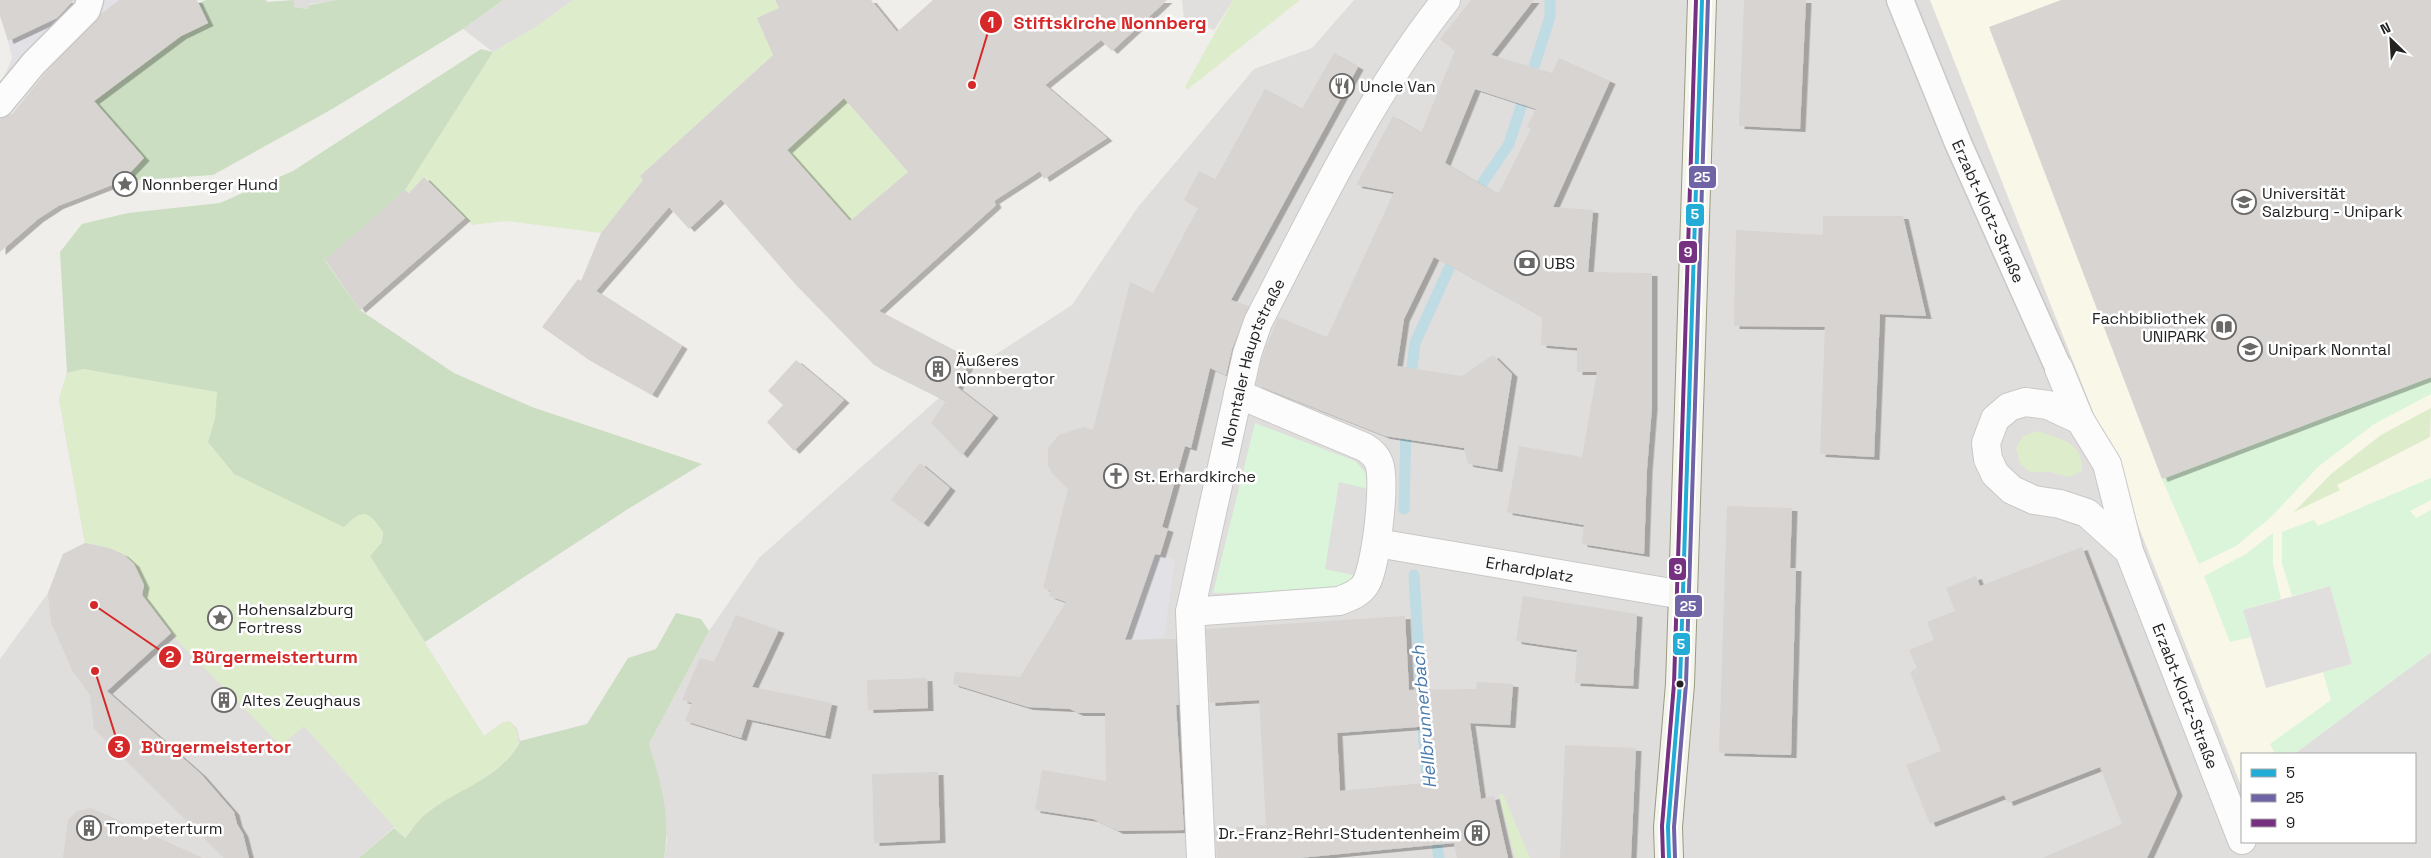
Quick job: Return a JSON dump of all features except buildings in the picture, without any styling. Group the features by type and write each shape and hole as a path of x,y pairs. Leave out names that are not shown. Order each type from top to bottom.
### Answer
{"main road":[{"path":"1669,858 1668,827 1680,684 1702,0"}],"street":[{"path":"0,104 34,63 87,10 90,0"},
{"name":"Nonntaler Hauptstraße","path":"1201,858 1190,612 1247,354 1258,322 1370,108 1424,27 1446,0"},
{"name":"Erzabt-Klotz-Straße","path":"1900,0 1958,143 2080,420 2107,464 2129,551 2241,836"},
{"path":"1190,612 1339,601 1361,591 1367,583 1372,569 1377,543 1382,473 1374,454 1364,447 1238,394"},
{"name":"Erzabt-Klotz-Straße","path":"2080,420 2048,405 2025,402 2009,407 1995,419 1986,443 1988,459 1995,474 2012,490 2034,500 2060,504 2087,513 2129,551"},
{"name":"Erhardplatz","path":"1377,543 1683,595"},
{"name":"Erzabt-Klotz-Straße","path":"2244,843 2249,858"}],"shaded area":[{"path":"56,0 119,0 52,56 0,121 0,86 12,58 8,41 62,14"},
{"path":"294,0 339,1 309,4 309,9 294,7"},
{"path":"503,0 574,0 534,28 493,52 463,29"},
{"path":"1182,0 1233,0 1214,30 1184,20"},
{"path":"1354,0 2431,0 2431,858 664,858 667,840 649,744 709,631 759,558 967,373 1072,305 1138,207 1254,69 1312,48"},
{"name":"Unipark Nonntal","path":"1930,0 2431,0 2431,652 2295,753 2241,753 2241,785"},
{"name":"Hohensalzburg Fortress","path":"67,373 370,556 484,736 502,723 509,721 517,728 520,741 393,828 359,858 0,858 0,659 48,593 63,554 85,543 59,399"},
{"path":"1153,553 1175,559 1164,638 1127,640"},
{"path":"2330,586 2352,664 2266,688 2243,610"}],"green space":[{"path":"206,0 266,0 267,2 294,0 294,7 308,9 309,5 339,0 503,0 463,29 334,108 213,175 122,181 93,102 164,48 163,45 208,23 198,3"},
{"path":"574,0 775,0 779,8 773,55 640,176 643,180 601,233 506,221 472,225 425,177 409,193 405,190 493,52 534,28"},
{"path":"1233,0 1300,0 1187,90 1185,87"},
{"path":"481,49 493,52 405,190 325,261 360,310 454,373 532,407 702,464 628,509 425,642 370,556 382,542 383,532 373,519 365,514 361,514 344,527 234,474 208,442 215,418 217,392 83,369 67,373 60,252 82,224 128,213 220,203 293,171"},
{"path":"844,98 908,172 850,221 787,150"},
{"path":"83,369 218,392 215,418 208,442 234,474 356,515 365,514 372,517 383,531 382,542 370,556 484,736 502,723 509,721 518,734 516,748 506,761 473,785 427,812 404,838 304,726 281,746 176,639 142,595 143,586 141,578 134,565 116,552 85,543 59,399 67,373"},
{"path":"2431,377 2431,394 2374,424 2319,466 2271,517 2236,546 2199,564 2162,479"},
{"path":"2431,408 2430,437 2337,485 2340,490 2294,512 2331,474 2381,435"},
{"path":"1255,423 1355,461 1365,472 1368,489 1339,482 1325,569 1353,575 1348,586 1334,591 1213,593"},
{"path":"2038,431 2069,443 2075,448 2079,453 2082,471 2070,477 2050,472 2030,472 2020,464 2016,448 2023,436"},
{"path":"2431,478 2431,500 2410,511 2416,518 2431,510 2431,652 2295,753 2274,753 2270,744 2331,700 2323,672 2352,664 2330,586 2292,596 2282,563 2282,532 2314,520 2318,526"},
{"path":"2273,533 2273,564 2281,599 2243,610 2251,637 2230,642 2204,576 2246,554"},
{"path":"676,613 701,619 709,631 649,744 664,800 666,842 664,858 359,858 394,828 405,838 428,812 503,764 520,741 587,724 628,658 656,649"},
{"path":"1503,794 1530,858 1515,858 1499,795"}],"waterway":[{"name":"Hellbrunnerbach","path":"1477,191 1509,144 1550,17 1550,0"},
{"name":"Hellbrunnerbach","path":"1410,383 1415,343 1456,253"},
{"name":"Hellbrunnerbach","path":"1404,509 1406,424"},
{"name":"Hellbrunnerbach","path":"1414,575 1425,760 1430,797"},
{"name":"Hellbrunnerbach","path":"1435,830 1439,858"}],"transit line":[{"name":"9","path":"1663,858 1662,826 1674,684 1696,0"},
{"name":"5","path":"1669,858 1668,827 1680,684 1702,0"},
{"name":"25","path":"1675,858 1674,827 1686,684 1708,0"}],"place":[{"name":"Stiftskirche Nonnberg","path":"972,85"},
{"name":"Uncle Van","path":"1342,86"},
{"name":"Nonnberger Hund","path":"125,184"},
{"name":"Universität Salzburg - Unipark","path":"2244,202"},
{"name":"UBS","path":"1527,263"},
{"name":"Fachbibliothek UNIPARK","path":"2224,327"},
{"name":"Unipark Nonntal","path":"2250,349"},
{"name":"Äußeres Nonnbergtor","path":"938,369"},
{"name":"St. Erhardkirche","path":"1116,476"},
{"name":"Bürgermeisterturm","path":"94,605"},
{"name":"Hohensalzburg Fortress","path":"220,618"},
{"name":"Bürgermeistertor","path":"95,671"},
{"name":"Altes Zeughaus","path":"224,700"},
{"name":"Trompeterturm","path":"89,828"},
{"name":"Dr.-Franz-Rehrl-Studentenheim","path":"1477,833"}]}
